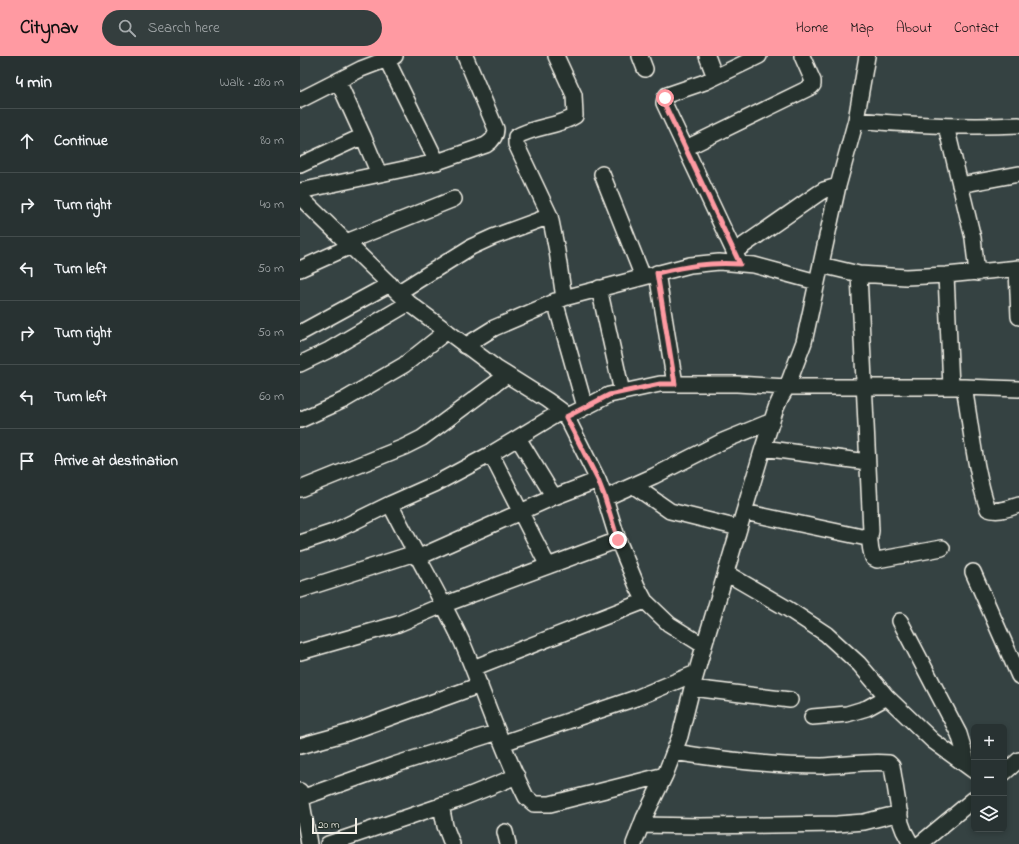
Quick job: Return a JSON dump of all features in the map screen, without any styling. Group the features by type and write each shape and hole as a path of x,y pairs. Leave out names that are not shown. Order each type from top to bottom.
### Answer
{"street":[{"path":"300,191 437,162 491,142 496,134 496,129 465,56"},
{"path":"556,56 574,96 575,116 557,123 524,132 516,137 516,144 550,216 557,251 559,299 585,407"},
{"path":"707,56 715,77"},
{"path":"686,148 811,87 813,85 813,81 802,56"},
{"path":"634,844 641,825 665,775 680,736 696,672 763,448 781,396 788,387 804,342 838,186 856,120 867,56"},
{"path":"754,57 715,77 667,95 664,103 737,258 754,265 817,282"},
{"path":"300,100 361,69 391,58 437,162"},
{"path":"338,81 379,174"},
{"path":"856,120 912,125 1019,125"},
{"path":"946,126 973,238 976,273"},
{"path":"300,165 363,136"},
{"path":"602,174 650,275 675,384"},
{"path":"960,185 1019,174"},
{"path":"465,346 494,328 559,299 690,265 719,262 737,258 819,193 838,186"},
{"path":"300,197 399,293 465,346 546,400 564,414 598,480 618,540 637,586 645,601 669,624 704,646"},
{"path":"300,269 348,244 454,199"},
{"path":"300,364 329,350 399,293 471,247 493,236 550,216"},
{"path":"821,265 859,274 906,277 1018,269 1019,317"},
{"path":"859,274 871,552 873,558 877,560 942,548"},
{"path":"946,275 958,387 978,464 984,498 988,509 992,511 998,511 1019,505"},
{"path":"599,288 622,392"},
{"path":"300,333 399,293"},
{"path":"300,420 344,400 404,364 447,331"},
{"path":"300,489 404,447 422,438 507,375"},
{"path":"300,543 333,532 435,484 564,414 585,407 609,395 622,392 660,384 737,384 788,387 864,386 1019,389"},
{"path":"605,498 634,486 722,441 772,421"},
{"path":"518,438 554,498"},
{"path":"763,448 868,462"},
{"path":"491,454 548,566"},
{"path":"300,590 416,555 598,480"},
{"path":"634,486 670,511 739,528"},
{"path":"390,504 443,605 473,668 500,737 526,797 534,804 550,804 665,775"},
{"path":"744,512 862,537 870,536"},
{"path":"300,652 398,624 443,605 618,540"},
{"path":"973,572 1019,676"},
{"path":"726,573 788,609 826,634 859,664 887,697 933,741 971,768"},
{"path":"473,668 645,601"},
{"path":"900,621 959,734 971,766"},
{"path":"309,844 301,794 394,765 500,737 636,698 696,672"},
{"path":"300,746 347,733 480,685"},
{"path":"692,688 790,700"},
{"path":"812,717 847,714 868,708 887,697"},
{"path":"674,752 737,762 774,765 823,766 889,763 892,766 904,831 911,844"},
{"path":"1007,770 1019,760"},
{"path":"328,844 441,806 517,776"},
{"path":"920,844 971,802"},
{"path":"441,806 445,826 452,844"},
{"path":"641,825 700,826 837,824 864,822 900,813"}],"route":[{"path":"618,540 598,480 566,417 609,395 660,384 675,384 657,273 690,265 719,262 740,264 664,103 665,98"}]}
